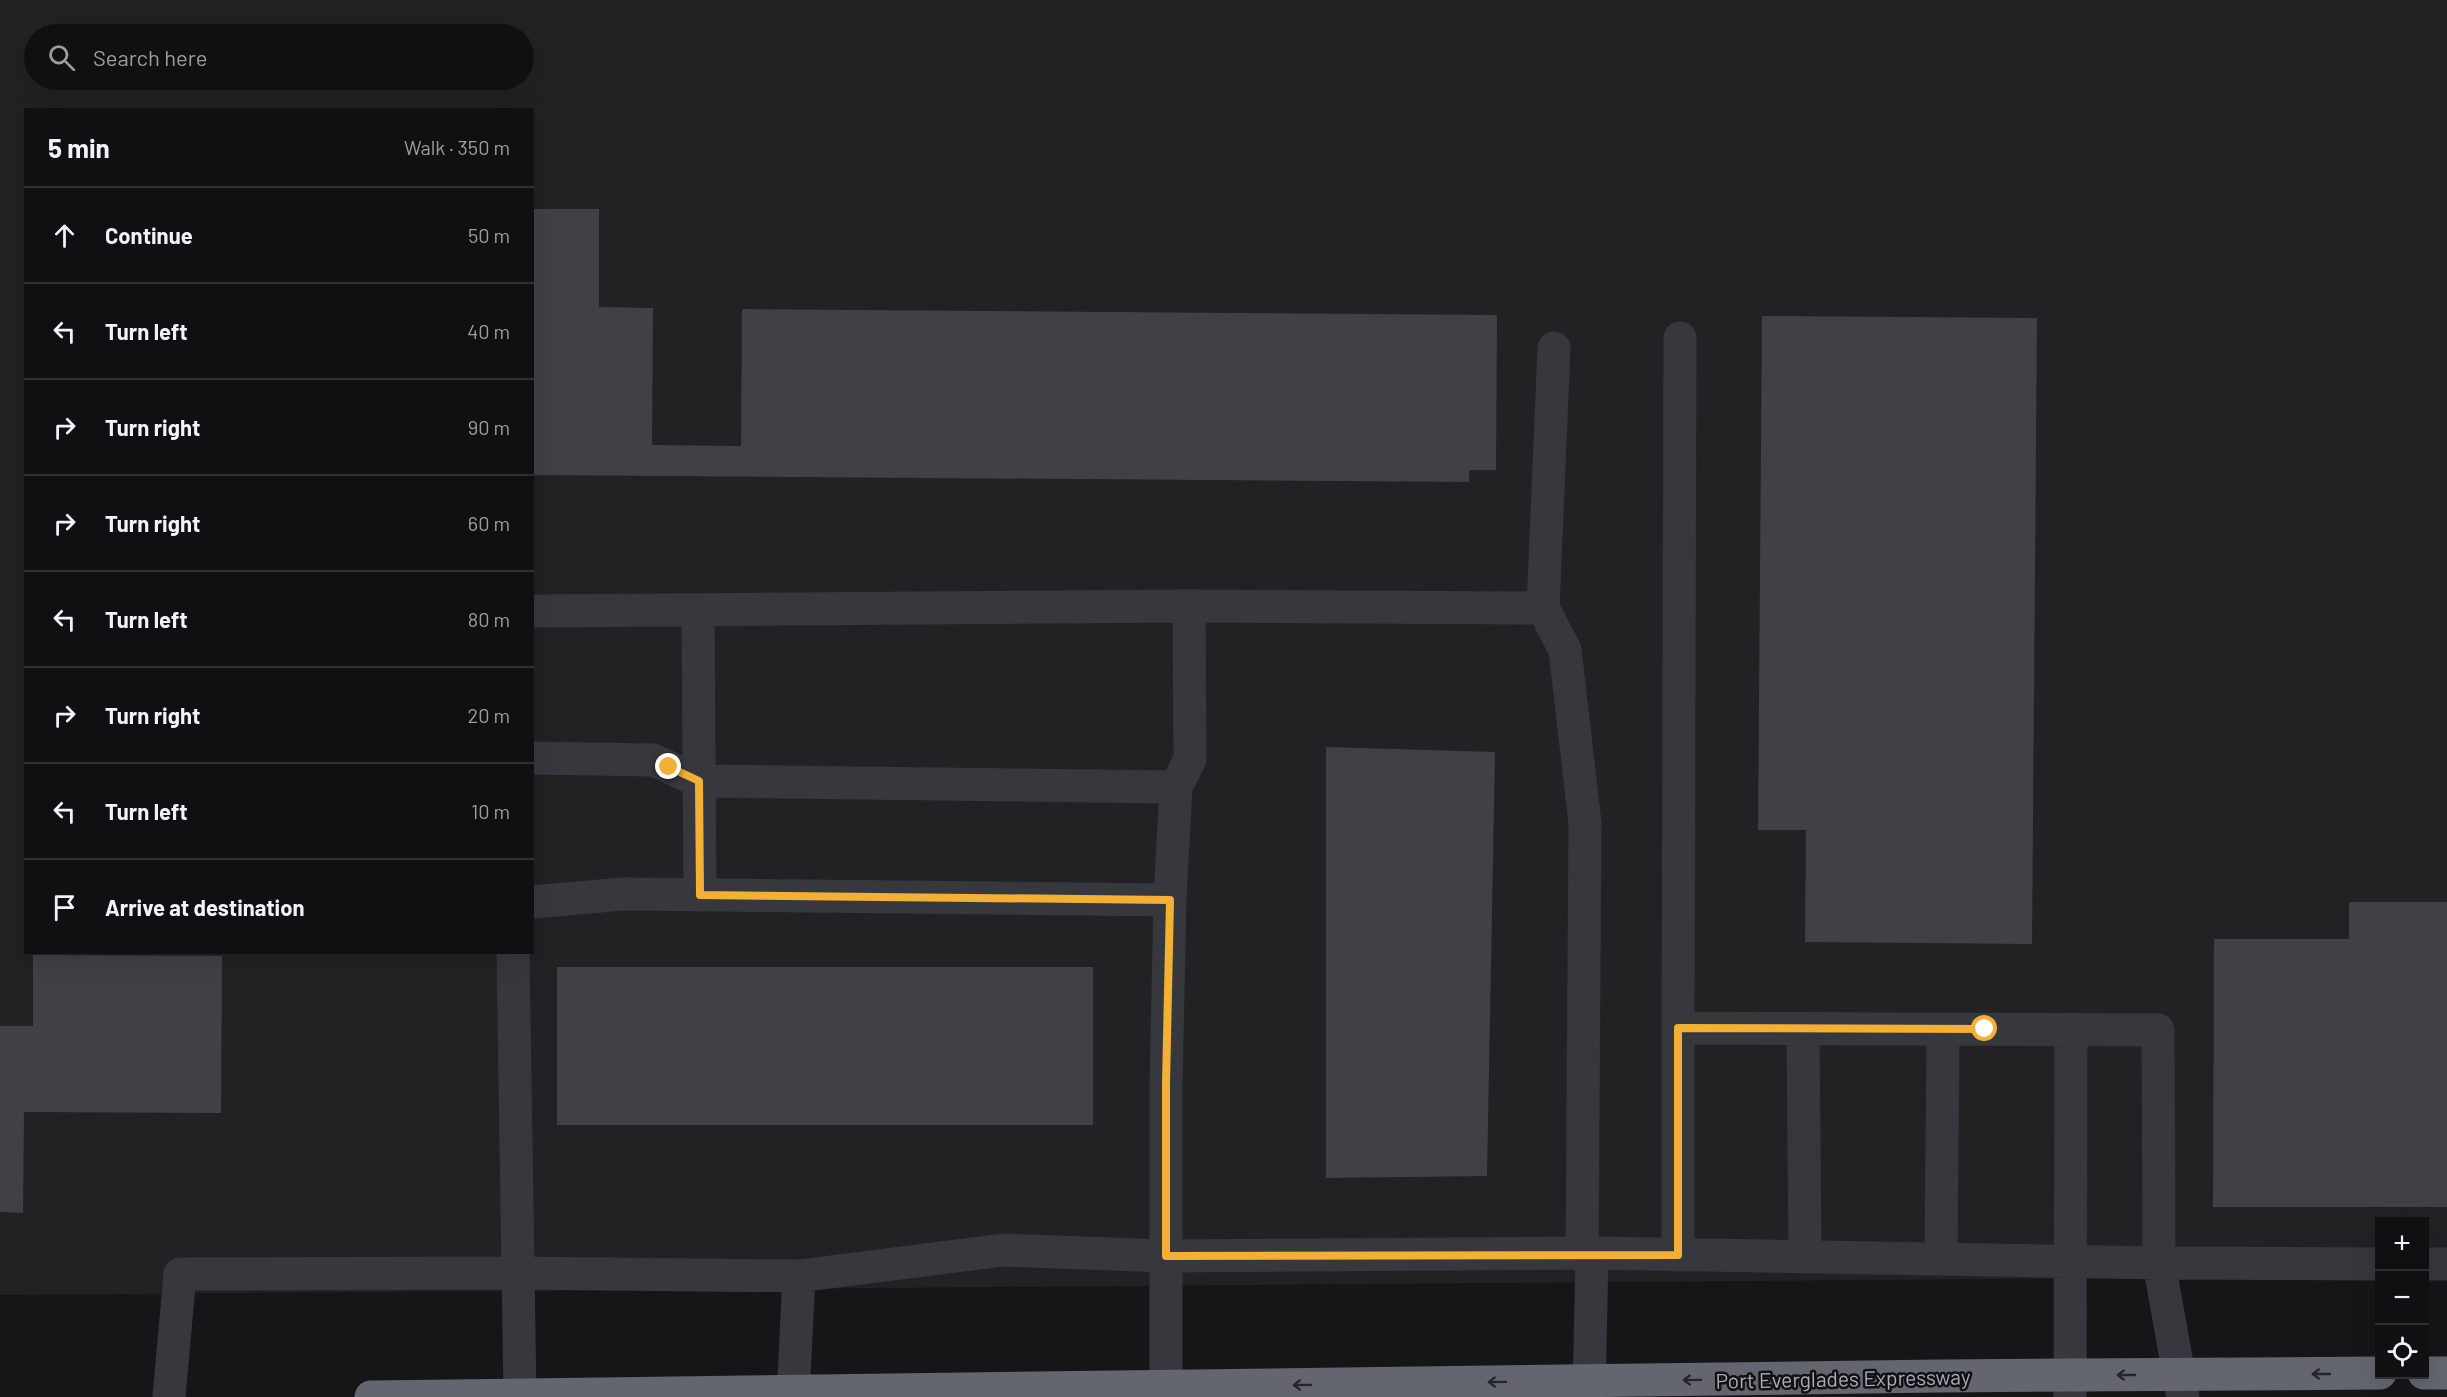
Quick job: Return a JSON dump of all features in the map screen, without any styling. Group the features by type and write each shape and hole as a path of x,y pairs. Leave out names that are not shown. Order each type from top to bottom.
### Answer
{"highway":[{"name":"Port Everglades Expressway","path":"371,1397 1951,1376 2375,1373"},
{"path":"2429,1373 2447,1373"}],"lane":[{"path":"1678,1255 1680,338"},
{"path":"1554,348 1543,608 1565,650 1585,823 1589,1397"},
{"path":"534,611 1189,606 1543,608"},
{"path":"1166,1397 1166,1084 1170,900 1176,787 1190,759 1189,606"},
{"path":"698,610 700,895"},
{"path":"534,758 653,760 699,781 1176,787"},
{"path":"534,902 623,894 1170,900"},
{"path":"513,954 520,1397"},
{"path":"1678,1028 2158,1030 2159,1263 2183,1397"},
{"path":"1803,1029 1804,1257"},
{"path":"1941,1260 1943,1029"},
{"path":"2070,1397 2071,1029"},
{"path":"169,1397 180,1274 518,1273 799,1276 1003,1250 1166,1256 1587,1253 2071,1262 2375,1264"},
{"path":"2429,1264 2447,1264"},
{"path":"793,1397 799,1276"}],"shaded area":[{"path":"0,0 2447,0 2447,1276 2429,1276 2429,1217 2375,1217 2375,1276 0,1295"}],"building":[{"path":"534,209 599,209 599,307 653,308 652,445 741,446 742,309 1497,315 1496,470 1469,470 1469,482 534,475"},
{"path":"1762,316 2037,318 2032,944 1805,942 1806,830 1758,830"},
{"path":"1326,747 1495,752 1487,1176 1326,1178"},
{"path":"2349,902 2447,902 2447,1207 2213,1207 2214,939 2349,939"},
{"path":"33,955 222,956 221,1113 24,1112 23,1213 0,1212 0,1026 33,1026"},
{"path":"557,967 1093,967 1093,1125 557,1125"}],"route":[{"path":"669,767 699,781 700,895 1170,900 1166,1084 1166,1256 1582,1253 1678,1255 1678,1028 1985,1029"}]}
